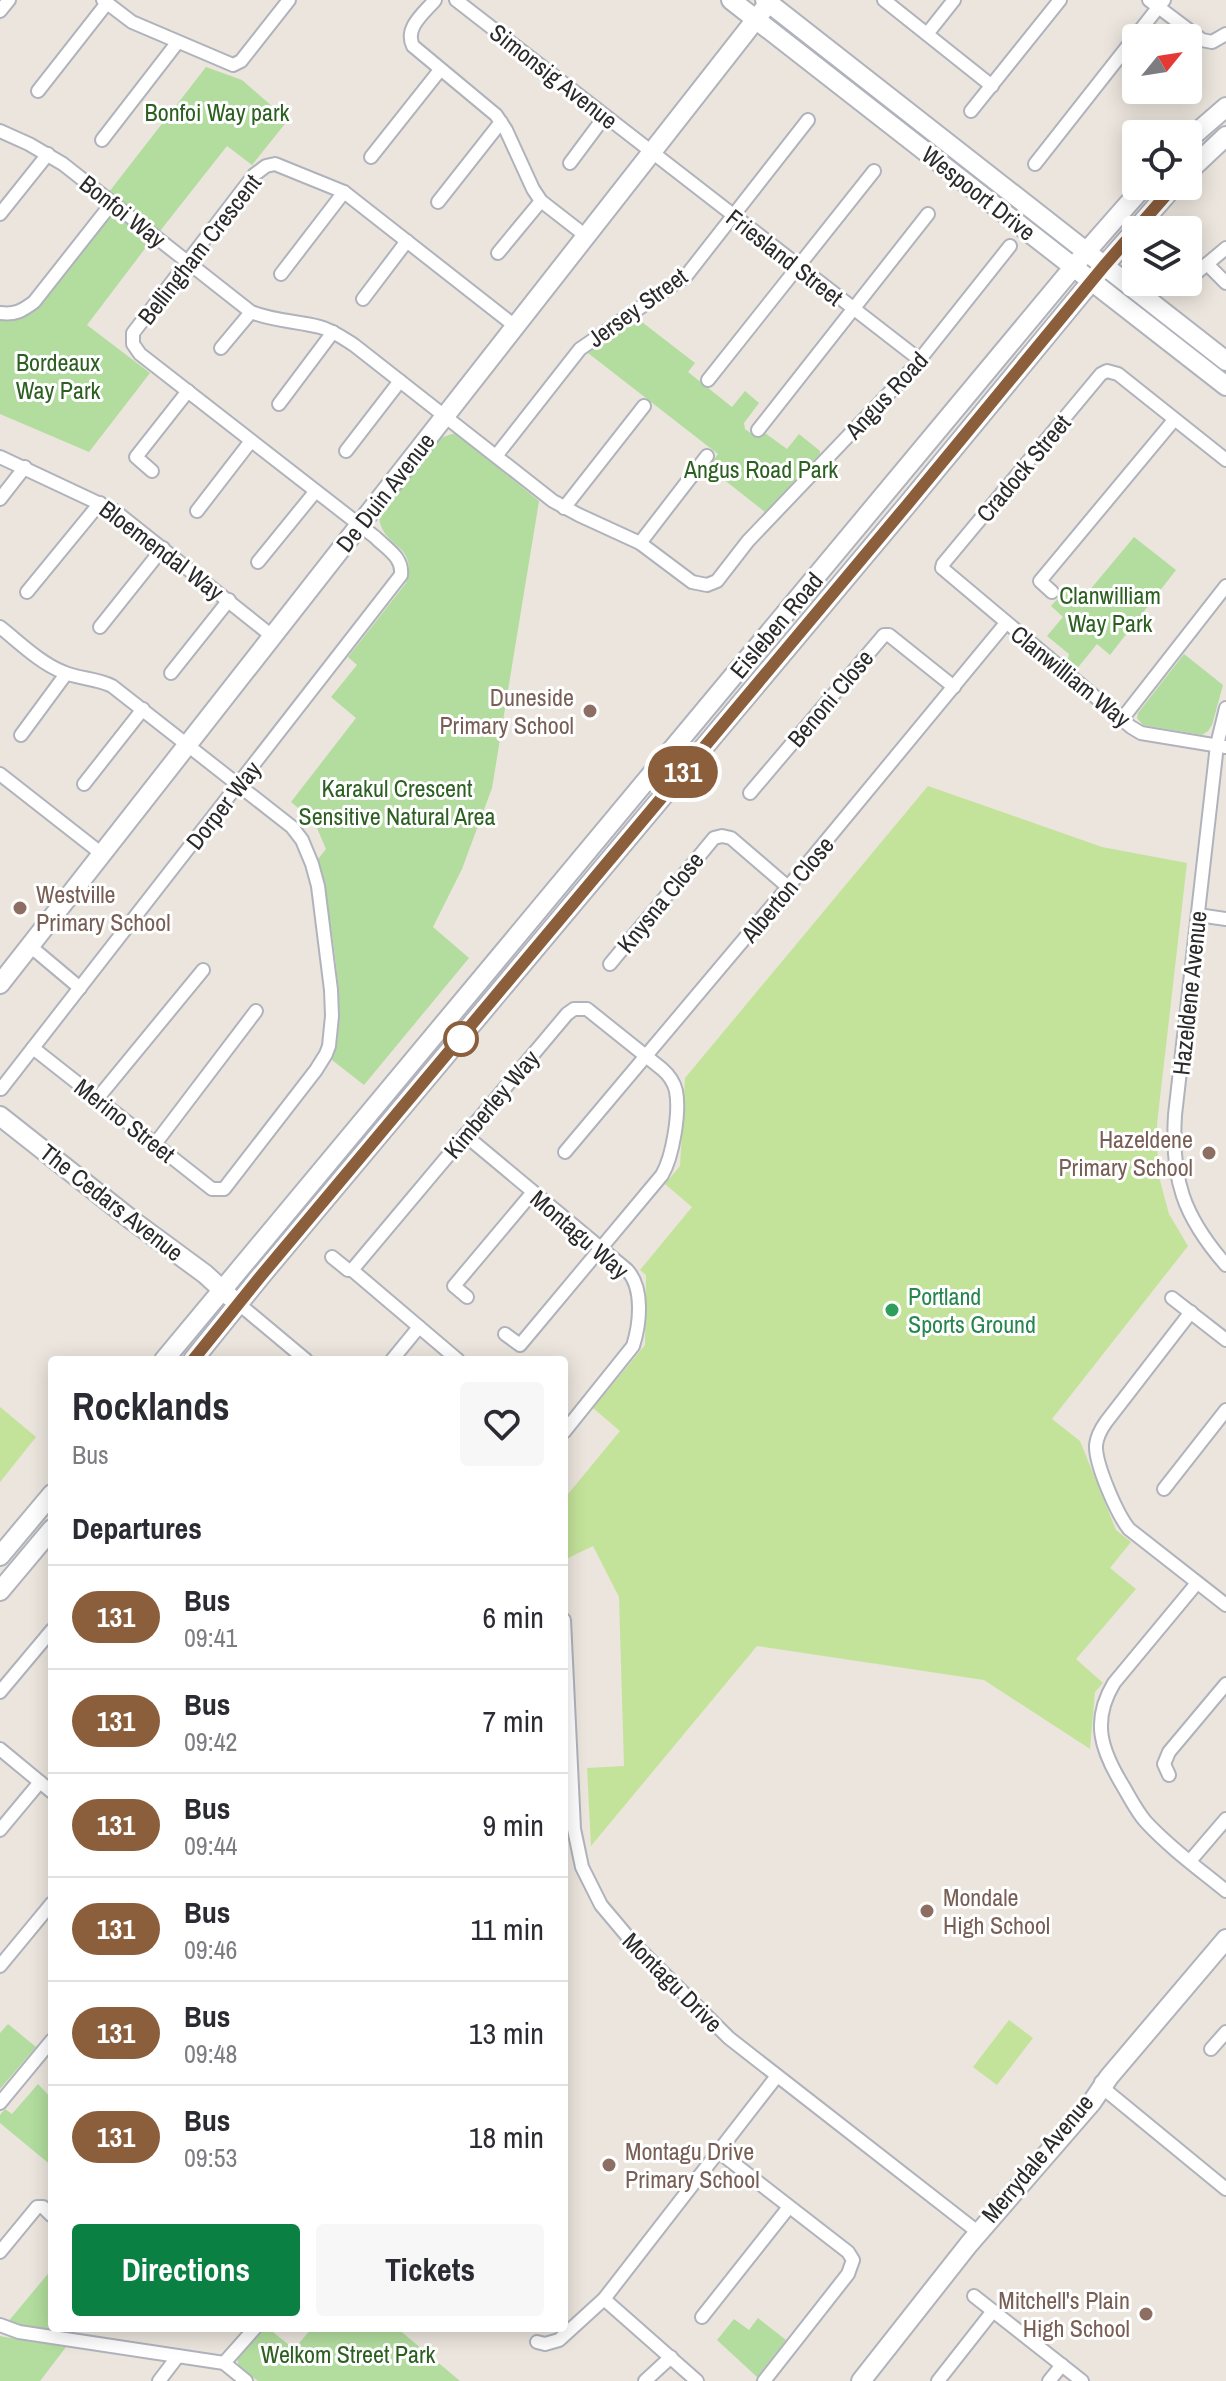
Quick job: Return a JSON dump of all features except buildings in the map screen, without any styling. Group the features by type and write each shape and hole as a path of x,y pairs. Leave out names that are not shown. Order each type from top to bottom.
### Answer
{"main road":[{"name":"Wespoort Drive","path":"731,0 1226,386"},
{"name":"Wespoort Drive","path":"768,1 1226,361"},
{"name":"De Duin Avenue","path":"0,984 768,1"},
{"path":"1202,128 1226,107"},
{"path":"1202,159 1226,136"},
{"name":"Eisleben Road","path":"167,1356 1132,200"},
{"name":"Eisleben Road","path":"196,1356 1162,200"},
{"name":"The Cedars Avenue","path":"0,1116 205,1274 239,1304"},
{"path":"0,1556 48,1499"},
{"path":"0,1591 48,1534"},
{"name":"Merrydale Avenue","path":"861,2381 975,2236 989,2210 1085,2096 1105,2081 1226,1939"}],"street":[{"path":"0,11 9,0"},
{"path":"38,91 105,2 132,22 223,63 236,65 289,0"},
{"path":"435,0 412,27 409,35 413,46 484,104 501,122 541,201 586,236"},
{"name":"Simonsig Avenue","path":"456,0 651,152"},
{"path":"884,0 992,86"},
{"path":"927,34 954,0"},
{"path":"971,111 1060,0"},
{"path":"1035,164 1157,2 1206,42 1218,41 1226,34"},
{"path":"102,140 177,43"},
{"path":"371,157 440,70"},
{"path":"570,163 605,116"},
{"name":"Jersey Street","path":"496,456 580,349 680,281 808,120"},
{"path":"438,202 501,122"},
{"name":"Bonfoi Way","path":"0,131 48,154 251,312 333,332 445,416"},
{"name":"Friesland Street","path":"651,152 920,360"},
{"path":"0,214 48,154"},
{"name":"Bellingham Crescent","path":"359,526 140,354 133,344 133,333 254,175 266,166 275,164 344,192 515,326"},
{"path":"708,380 874,171"},
{"path":"281,274 344,192"},
{"path":"498,253 541,201"},
{"path":"0,313 22,311 34,302 112,203"},
{"path":"758,430 928,214"},
{"path":"363,299 407,241"},
{"name":"Angus Road","path":"445,416 564,508 640,543 692,582 707,585 717,581 748,541 920,360 1010,246"},
{"path":"1202,268 1226,248"},
{"path":"1207,264 1226,283"},
{"path":"221,348 251,312"},
{"path":"279,404 333,332"},
{"name":"Cradock Street","path":"942,568 1101,374 1107,371 1118,374 1174,420"},
{"path":"346,451 400,381"},
{"path":"152,471 136,457 188,391"},
{"path":"564,508 644,406"},
{"path":"1052,592 1040,581 1174,420 1226,460"},
{"path":"197,511 251,441"},
{"path":"640,543 707,456"},
{"name":"Bloemendal Way","path":"0,457 115,511 272,636"},
{"path":"0,499 25,467"},
{"path":"258,562 315,492"},
{"path":"27,592 100,503"},
{"name":"Dorper Way","path":"1,1089 401,575 399,558 359,526"},
{"path":"100,627 163,548"},
{"name":"Clanwilliam Way","path":"942,568 1141,733 1222,746"},
{"path":"1122,719 1226,586"},
{"path":"171,673 229,600"},
{"name":"Alberton Close","path":"565,1152 1006,623"},
{"path":"1,629 66,674 100,680 112,686 239,784"},
{"name":"Benoni Close","path":"750,793 884,635 889,635 954,687"},
{"path":"21,735 66,674"},
{"name":"Hazeldene Avenue","path":"1226,708 1198,915 1173,1147 1176,1173 1186,1206 1195,1225 1226,1265"},
{"path":"84,784 143,709"},
{"path":"0,774 102,854"},
{"name":"Merino Street","path":"33,1048 212,1189 224,1189 316,1070 329,1046 332,1016 318,886 312,864 302,840 292,827 239,784"},
{"name":"Knysna Close","path":"610,964 714,838 731,838 788,887"},
{"path":"1198,915 1226,919"},
{"path":"30,946 80,988"},
{"path":"97,1099 203,970"},
{"name":"Kimberley Way","path":"352,1270 567,1014 581,1008 592,1011 667,1074 676,1093 672,1152 662,1175 520,1345 505,1334"},
{"path":"155,1144 256,1011"},
{"name":"Montagu Way","path":"465,1135 627,1270 636,1285 636,1338 627,1355 568,1427"},
{"path":"467,1297 454,1286 533,1192"},
{"path":"332,1257 352,1270 453,1356"},
{"path":"1172,1298 1226,1340"},
{"path":"239,1304 301,1356"},
{"path":"1191,1312 1106,1422 1096,1447 1100,1467 1124,1523 1226,1605"},
{"path":"395,1356 419,1327"},
{"path":"1164,1489 1226,1410"},
{"path":"1197,1583 1114,1683 1102,1712 1102,1745 1138,1812 1159,1835 1226,1891"},
{"path":"0,1692 48,1635"},
{"path":"1169,1775 1164,1764 1169,1752 1226,1684"},
{"name":"Montagu Drive","path":"568,1746 577,1846 582,1867 596,1897 612,1920 729,2038 975,2236"},
{"path":"0,1749 48,1789"},
{"path":"0,1830 40,1782"},
{"path":"1190,1861 1226,1819"},
{"path":"0,1966 48,1908"},
{"path":"1211,2049 1226,2032"},
{"path":"0,2103 48,2045"},
{"path":"568,2332 604,2299 777,2076"},
{"path":"1105,2081 1109,2093 1226,2189"},
{"path":"719,2152 848,2252 853,2260 848,2274 764,2381"},
{"path":"0,2252 37,2207 43,2207 48,2212"},
{"path":"702,2317 789,2207"},
{"path":"974,2296 1082,2381"},
{"path":"604,2299 697,2381"},
{"path":"938,2381 993,2311"},
{"path":"0,2325 14,2332 224,2363 246,2381"},
{"path":"224,2363 251,2332"},
{"path":"537,2342 551,2344 568,2332"},
{"path":"159,2381 178,2356"},
{"path":"645,2381 671,2357"},
{"path":"1049,2381 1062,2365"}],"green space":[{"name":"Bonfoi Way park","path":"206,67 242,80 288,120 252,165 227,146 160,231 109,192"},
{"name":"Bordeaux Way Park","path":"114,216 150,242 87,325 150,373 89,452 0,414 0,320 20,319 38,308 107,220"},
{"name":"Angus Road Park","path":"638,319 695,363 688,372 732,407 745,391 759,403 744,423 745,429 756,437 765,433 787,449 799,434 820,451 765,512 708,467 718,454 588,353"},
{"name":"Karakul Crescent Sensitive Natural Area","path":"455,433 539,501 492,788 462,869 433,927 469,958 364,1085 332,1060 337,1039 338,993 324,879 318,859 326,849 314,821 291,802 356,718 331,697 357,665 348,657 406,583 408,560 386,535 379,516 440,438"},
{"name":"Clanwilliam Way Park","path":"1134,537 1176,570 1110,655 1097,644 1075,671 1067,663 1069,654 1047,636 1063,617 1051,606 1069,586 1084,597"},
{"path":"1184,654 1223,685 1212,725 1202,735 1143,725 1137,718"},
{"name":"Portland Sports Ground","path":"928,786 1102,847 1187,863 1157,1124 1158,1173 1169,1214 1188,1246 1052,1419 1080,1441 1116,1530 1131,1542 1110,1568 1136,1589 1076,1659 1103,1683 1095,1692 1090,1749 984,1680 757,1646 591,1846 587,1768 624,1766 619,1597 593,1546 568,1558 568,1494 620,1431 593,1408 645,1345 646,1275 640,1270 692,1207 665,1184 680,1166 685,1078"},
{"path":"0,1407 36,1437 0,1482"},
{"path":"1009,2020 1033,2038 997,2085 973,2067"},
{"path":"8,2024 36,2047 0,2089 0,2033"},
{"path":"38,2084 48,2095 48,2163 0,2123 0,2115 5,2109 12,2114"},
{"path":"48,2274 48,2330 7,2323"},
{"path":"758,2318 786,2340 757,2377 717,2340 734,2319 749,2330"},
{"name":"Welkom Street Park","path":"258,2332 273,2332 294,2349 309,2332 402,2332 460,2381 258,2381 239,2367 237,2358"},
{"path":"0,2336 66,2347 40,2381 0,2381"}],"bus line":[{"name":"131","path":"196,1356 1162,200"}],"place":[{"name":"Duneside Primary School","path":"590,711"},
{"name":"Westville Primary School","path":"20,908"},
{"name":"Hazeldene Primary School","path":"1209,1153"},
{"name":"Portland Sports Ground","path":"892,1310"},
{"name":"Mondale High School","path":"927,1911"},
{"name":"Montagu Drive Primary School","path":"609,2165"},
{"name":"Mitchell's Plain High School","path":"1146,2314"}]}
